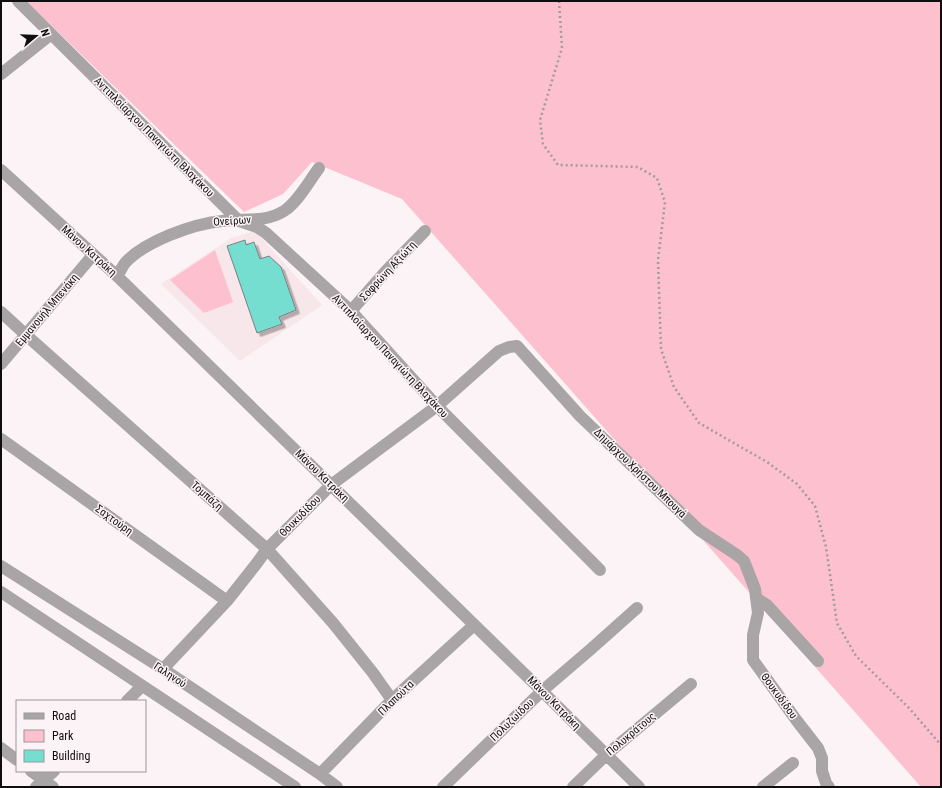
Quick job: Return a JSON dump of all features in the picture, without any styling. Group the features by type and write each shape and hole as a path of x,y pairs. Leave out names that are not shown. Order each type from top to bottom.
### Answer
{"street":[{"name":"Αντιπλοίαρχου Παναγιώτη Βλαχάκου","path":"18,1 50,35 239,221 266,233 351,311 437,406 600,570"},
{"path":"1,74 50,35"},
{"name":"Ονείρων","path":"117,276 124,264 133,256 158,240 204,223 223,220 255,220 272,217 291,206 319,168"},
{"name":"Μάνου Κατράκη","path":"1,170 117,276 639,787"},
{"name":"Σοφρώνη Αξιώτη","path":"351,311 386,271 425,231"},
{"name":"Εμμανουήλ Μπενάκη","path":"1,364 93,255"},
{"name":"Τομπάζη","path":"1,312 267,549 333,622 392,700"},
{"name":"Θουκυδίδου","path":"163,669 227,601 267,549 331,485 437,406 499,351 517,346"},
{"name":"Δημάρχου Χρήστου Μπουγά","path":"517,346 580,416 699,530 738,555 744,561 755,589 756,598"},
{"name":"Σαχτούρη","path":"1,440 227,601"},
{"name":"Γαληνού","path":"1,566 163,669 320,774 337,787"},
{"path":"1,592 295,787"},
{"path":"756,598 767,605 818,661"},
{"name":"Θουκυδίδου","path":"756,598 758,613 753,635 753,660 796,721 818,748 822,758 822,770 826,783 829,787"},
{"name":"Πολυζωίδου","path":"442,787 542,691 592,649 637,608"},
{"name":"Πλαπούτα","path":"320,774 392,700 474,625"},
{"name":"Πολυκράτους","path":"573,787 606,755 691,684"},
{"path":"127,700 142,686"},
{"path":"1,748 16,759"},
{"path":"763,787 793,763"},
{"path":"32,772 44,785 53,772"}],"path":[{"path":"558,1 562,48 540,120 543,144 558,164 638,167 657,178 665,202 658,260 661,349 674,387 699,423 767,462 797,484 815,506 826,547 838,623 856,656 909,708 941,745"}],"shaded area":[{"path":"255,231 322,305 240,361 161,284 231,238"}],"green space":[{"path":"26,1 941,1 941,787 921,787 402,199 312,162 283,194 244,212"},
{"path":"215,250 233,302 204,313 170,280"}],"building":[{"path":"245,240 246,245 254,242 260,259 269,256 281,267 296,310 279,317 282,324 257,333 227,246"}]}
